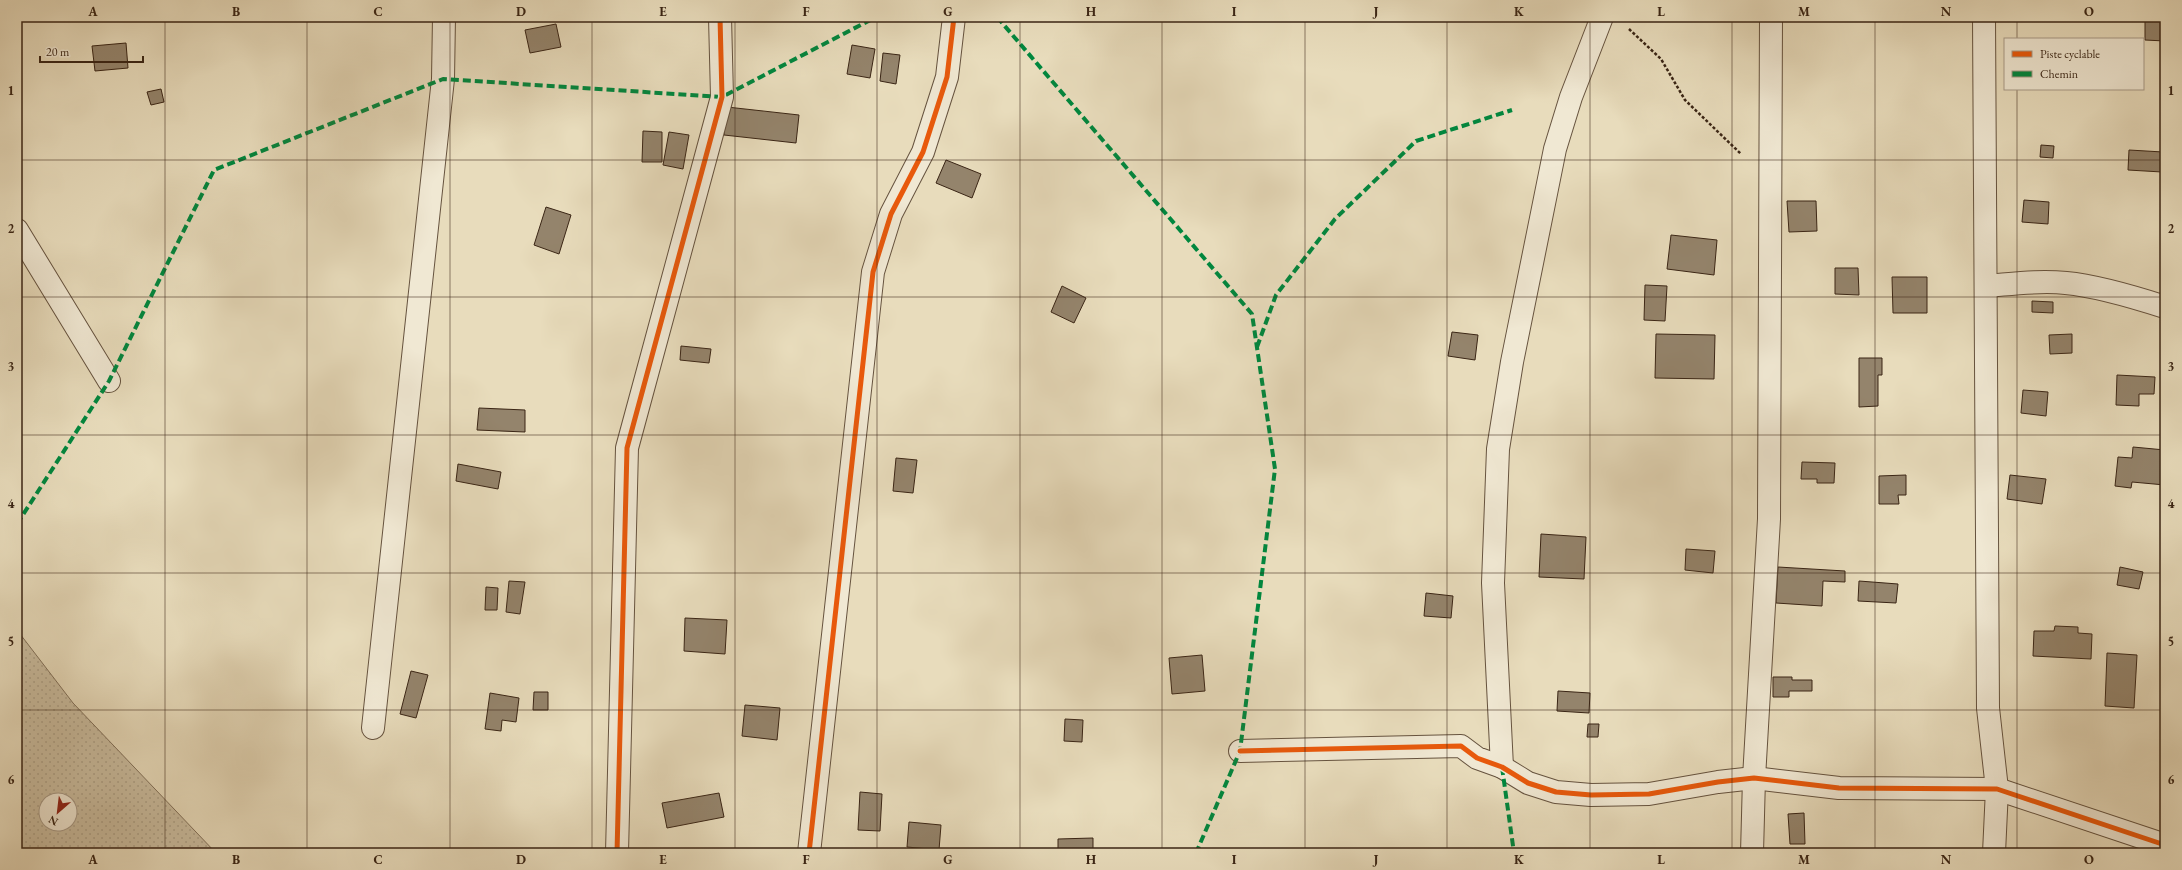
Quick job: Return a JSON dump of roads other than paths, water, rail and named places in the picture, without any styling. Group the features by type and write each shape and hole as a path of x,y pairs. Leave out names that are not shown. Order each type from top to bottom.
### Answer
{"street":[{"path":"373,728 443,79 444,17"},
{"path":"617,853 627,448 722,97 720,17"},
{"path":"809,853 873,272 891,214 923,152 947,78 954,17"},
{"path":"1502,767 1494,583 1498,449 1512,362 1555,149 1571,97 1602,17"},
{"path":"1752,853 1754,778 1769,519 1771,17"},
{"path":"1984,17 1988,708 1998,790 1994,853"},
{"path":"17,230 109,381"},
{"path":"1986,286 2031,282 2067,283 2139,298 2165,307"},
{"path":"1240,751 1461,746 1477,758 1502,767 1528,783 1556,792 1591,795 1649,794 1718,782 1754,778 1839,788 1998,790 2165,845"}]}
